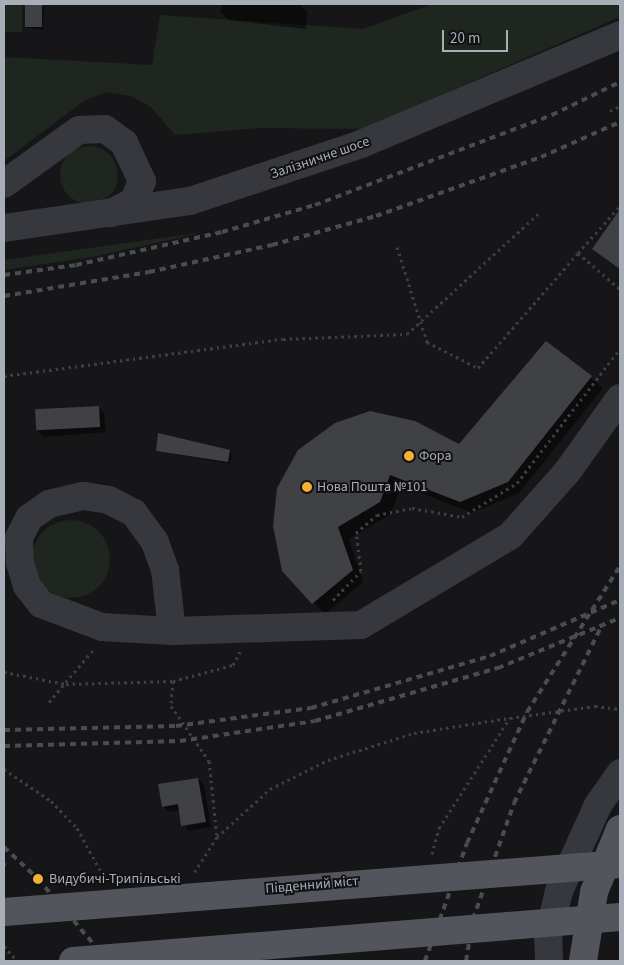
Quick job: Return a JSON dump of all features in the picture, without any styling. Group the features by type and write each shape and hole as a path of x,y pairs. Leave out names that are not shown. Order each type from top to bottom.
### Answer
{"main road":[{"path":"583,961 594,892 620,829"},
{"name":"Південний міст","path":"4,912 620,864"},
{"path":"73,961 620,916"}],"street":[{"name":"Залізничне шосе","path":"4,228 102,217 190,201 292,168 620,35"},
{"path":"4,184 79,130 105,129 124,143 142,181 134,201 102,217"},
{"path":"172,631 165,570 155,542 134,513 109,500 83,496 49,504 29,518 20,538 20,563 27,586 42,604 112,628 172,631 361,625 510,536 567,472 620,398"},
{"path":"549,961 548,938 558,891 598,805 620,773"}],"path":[{"path":"610,111 620,106"},
{"path":"397,247 427,342 478,368 620,206"},
{"path":"4,376 283,339 407,334 538,214"},
{"path":"578,253 620,289"},
{"path":"327,606 362,571 356,533 377,515 412,508 462,517 517,483 620,349"},
{"path":"49,702 112,628"},
{"path":"4,672 66,684 173,681 233,665 253,628"},
{"path":"173,681 170,706 209,761 217,837"},
{"path":"189,881 217,837 270,789 328,760 414,732 595,706 620,709"},
{"path":"431,856 439,828 510,718"},
{"path":"4,769 52,801 77,828 108,884"},
{"path":"4,946 17,961"}],"shaded area":[{"path":"4,4 22,4 22,32 4,32"},
{"path":"432,4 620,4 620,17 363,129 258,128 175,135 151,107 131,96 106,92 84,101 4,161 4,57 152,65 160,15 363,29"},
{"path":"83,146 95,146 110,154 118,169 118,181 110,196 95,204 83,204 68,196 60,181 60,169 68,154"},
{"path":"204,232 98,256 4,270 4,260"},
{"path":"71,520 86,523 98,532 107,544 110,559 107,574 98,586 86,595 71,598 56,595 44,586 35,574 32,559 35,544 44,532 56,523"}],"building":[{"path":"25,4 42,4 42,27 25,27"},
{"path":"620,209 620,269 592,249"},
{"path":"546,341 592,376 508,482 460,502 390,475 380,502 338,527 353,570 312,604 282,571 273,526 277,488 298,450 335,423 370,411 415,421 459,444"},
{"path":"99,406 100,427 36,430 35,409"},
{"path":"158,433 230,450 228,462 156,451"},
{"path":"198,778 206,822 181,826 178,804 162,807 158,784"}],"railway":[{"path":"4,275 76,265 222,232 315,205 552,115 620,82"},
{"path":"4,296 149,272 272,245 376,216 541,157 620,122"},
{"path":"425,961 467,843 527,712 620,566"},
{"path":"4,730 176,726 311,708 490,656 620,600"},
{"path":"4,746 180,741 315,721 498,668 620,618"},
{"path":"466,961 473,919 514,803 601,627"},
{"path":"4,847 38,879 108,961"}],"place":[{"name":"Фора","path":"409,456"},
{"name":"Нова Пошта №101","path":"307,487"},
{"name":"Видубичі-Трипільські","path":"38,879"}]}
